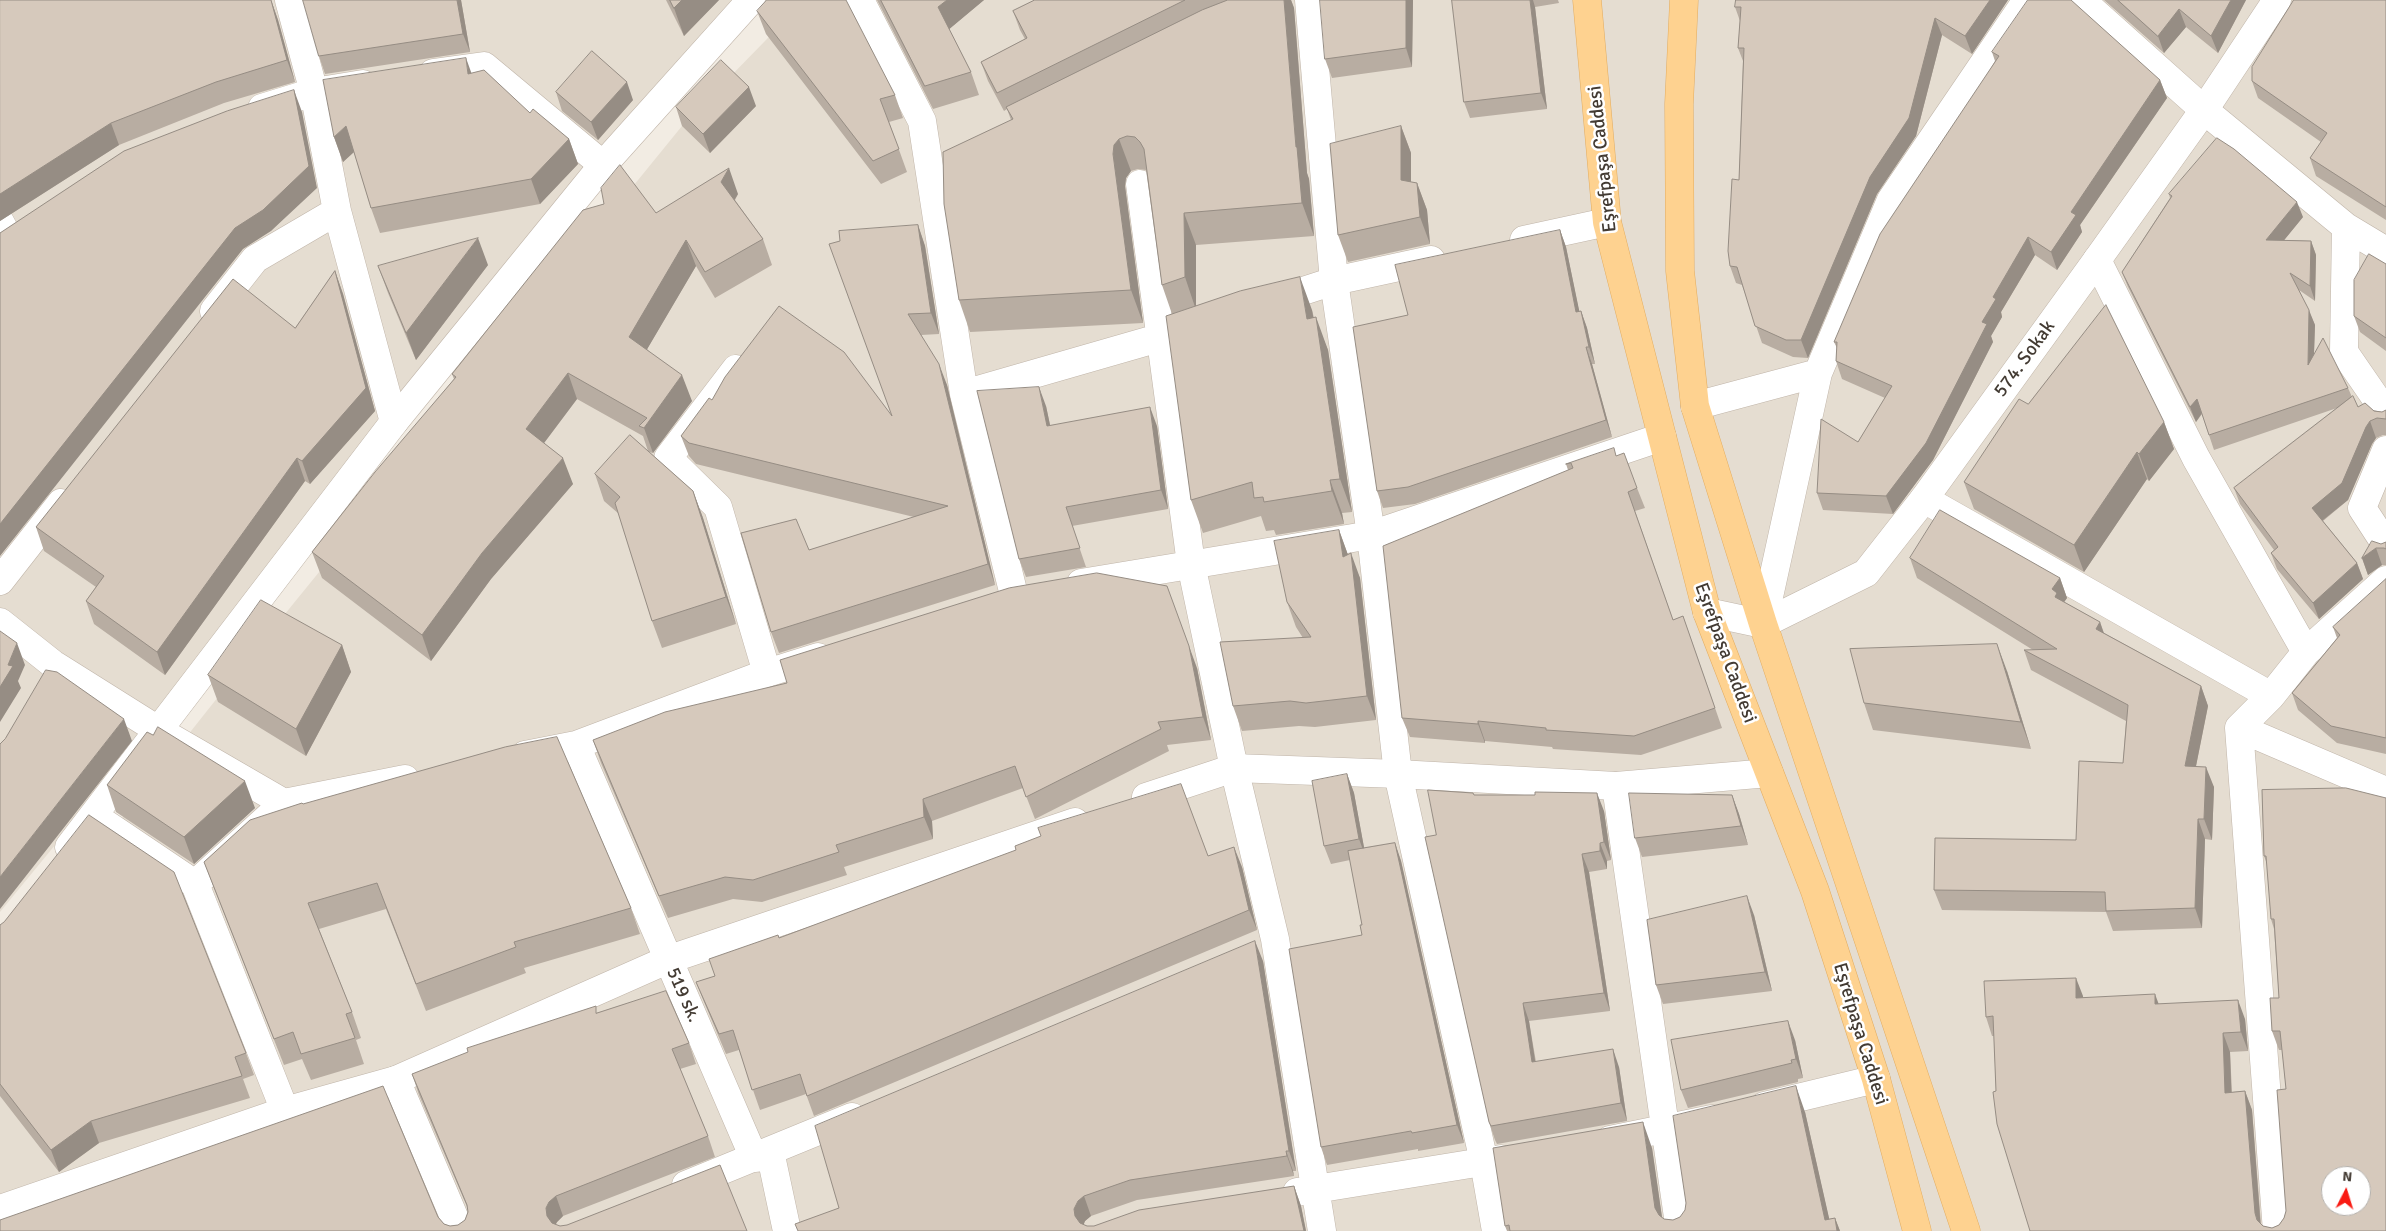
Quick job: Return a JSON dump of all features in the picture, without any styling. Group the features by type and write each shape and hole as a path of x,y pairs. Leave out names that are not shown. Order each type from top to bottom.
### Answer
{"main road":[{"name":"Eşrefpaşa Caddesi","path":"1587,0 1607,222 1707,612 1815,891 1876,1080 1916,1231"},
{"name":"Eşrefpaşa Caddesi","path":"1684,0 1679,104 1680,271 1696,406 1763,624 1966,1231"}],"street":[{"path":"289,0 314,92 337,211 394,422"},
{"path":"53,868 394,422 603,165 751,0"},
{"path":"860,0 922,121 964,394 1034,591"},
{"path":"1309,0 1334,281 1371,535 1398,774 1484,1162 1496,1231"},
{"path":"1707,612 1763,624 1818,373 1891,200 2027,0"},
{"path":"2081,0 2204,110 2346,227 2386,252"},
{"name":"574. Sokak","path":"1763,624 1866,573 1924,500 2097,260 2204,110 2277,0"},
{"path":"239,115 314,92 484,66 603,165"},
{"path":"928,166 954,153"},
{"path":"1140,184 1191,564 1234,768 1275,940 1322,1231"},
{"path":"200,328 255,259 337,211"},
{"path":"2,233 31,220"},
{"path":"1500,245 1607,222"},
{"path":"2346,227 2344,352 2386,413"},
{"path":"1242,311 1334,281 1451,256"},
{"path":"2097,260 2196,458 2306,652"},
{"path":"964,394 1196,326"},
{"path":"750,350 668,458 718,507 768,673"},
{"path":"1696,406 1818,373"},
{"path":"986,604 1034,591 1371,535 1662,437"},
{"path":"2386,450 2362,508 2386,545"},
{"path":"0,581 79,481"},
{"path":"1924,500 2272,696"},
{"path":"2239,728 2272,696 2306,652 2386,580"},
{"path":"0,622 53,664 158,730 284,803"},
{"path":"498,760 576,745 768,673 843,649"},
{"path":"39,688 53,664"},
{"path":"2239,728 2386,791"},
{"path":"2239,728 2277,1231"},
{"name":"519 sk.","path":"576,745 754,1158"},
{"path":"0,1209 285,1110 396,1080 668,960 1234,768 1398,774 1616,786 1769,773"},
{"path":"195,884 284,803 430,774"},
{"path":"1616,786 1680,1231"},
{"path":"94,816 195,884 285,1110"},
{"path":"1247,951 1275,940"},
{"path":"396,1080 460,1231"},
{"path":"1588,1144 1664,1130 1876,1080"},
{"path":"661,1194 754,1158 873,1108"},
{"path":"1276,1195 1522,1155"},
{"path":"754,1158 771,1156 788,1231"}],"shaded area":[{"path":"0,0 750,0 0,912"},
{"path":"805,0 2386,0 2386,1231 0,1231 0,972 241,668 682,126"}],"building":[{"path":"0,0 271,0 287,60 216,82 111,123 0,194"},
{"path":"303,0 457,0 463,34 319,56"},
{"path":"670,0 682,0 674,8"},
{"path":"767,0 846,0 895,95 880,99 899,149 873,161 757,11"},
{"path":"881,0 947,0 938,7 971,72 925,86"},
{"path":"1035,0 1185,0 997,93 981,62 1027,38 1013,11"},
{"path":"1228,0 1284,0 1302,203 1184,213 1185,277 1162,285 1144,149 1135,137 1127,136 1119,139 1114,145 1113,154 1131,290 959,300 944,204 943,152 1013,119 1006,107 1202,10"},
{"path":"1320,0 1406,0 1406,48 1325,59"},
{"path":"1452,0 1530,0 1541,93 1464,102"},
{"path":"1736,0 1990,0 1965,36 1935,18 1909,118 1870,177 1801,340 1786,340 1755,326 1737,267 1730,266 1728,251 1732,179 1739,180 1744,48 1738,48 1741,7 1735,7"},
{"path":"2028,0 2071,0 2160,80 2071,212 2076,215 2051,252 2028,237 1993,297 1996,299 1982,322 1987,324 1926,443 1886,496 1817,493 1821,419 1858,442 1892,386 1836,361 1837,342 1834,342 1880,234 1999,56 1992,52"},
{"path":"2118,0 2231,0 2211,36 2179,9 2158,36"},
{"path":"2294,0 2386,0 2386,207 2310,158 2327,133 2252,81 2252,67"},
{"path":"592,51 627,82 591,122 556,92"},
{"path":"466,58 468,74 484,70 530,113 533,109 569,139 531,179 371,208 346,126 334,137 323,80"},
{"path":"721,60 749,87 703,134 676,107"},
{"path":"294,90 309,166 263,210 235,228 0,524 0,233 124,151 227,111"},
{"path":"1401,126 1401,180 1417,183 1420,217 1338,235 1330,144"},
{"path":"2217,138 2234,149 2297,202 2266,240 2311,241 2310,286 2290,273 2309,310 2308,365 2323,338 2348,388 2209,435 2197,399 2190,407 2122,272 2172,196 2169,194"},
{"path":"620,165 656,213 729,168 721,182 763,239 705,272 686,240 629,337 682,375 644,428 639,426 647,418 568,373 526,429 563,458 482,553 422,635 312,552 375,472 456,377 452,374 583,210 604,204 601,188"},
{"path":"918,225 931,313 908,314 939,364 988,564 771,632 741,533 796,519 809,550 948,506 689,443 681,436 709,398 712,400 725,377 779,306 844,352 892,416 829,244 840,241 839,231"},
{"path":"1560,230 1576,312 1581,311 1589,347 1586,347 1606,420 1408,487 1377,491 1353,327 1408,315 1395,265"},
{"path":"478,238 406,333 378,266"},
{"path":"2369,254 2386,264 2386,338 2354,316 2354,280"},
{"path":"335,271 366,388 302,461 297,458 157,652 86,601 104,576 36,527 233,279 295,328"},
{"path":"1300,277 1307,319 1316,317 1340,479 1330,480 1332,491 1264,502 1263,497 1254,498 1252,482 1191,500 1166,316 1240,291"},
{"path":"2106,305 2164,422 2139,454 2137,452 2074,545 1964,482 2019,399 2028,404"},
{"path":"1039,387 1047,426 1150,407 1161,490 1066,507 1080,548 1019,559 977,391"},
{"path":"2353,396 2358,407 2365,403 2374,411 2382,412 2386,410 2386,419 2377,418 2370,421 2342,483 2312,508 2357,563 2313,603 2271,553 2278,547 2234,488"},
{"path":"630,435 693,491 726,597 652,621 615,503 620,497 595,474"},
{"path":"1614,448 1616,456 1624,453 1637,488 1628,492 1673,620 1683,616 1715,708 1634,736 1546,730 1546,728 1478,721 1478,724 1402,718 1383,546 1573,468 1571,463 1566,464"},
{"path":"1940,510 2060,578 2052,589 2057,593 2055,597 2100,622 2096,629 2201,686 2185,766 2206,767 2204,819 2198,819 2195,908 2106,911 2105,892 1934,890 1935,838 2076,840 2079,761 2123,763 2128,705 2024,650 2057,649 1910,558"},
{"path":"1339,530 1343,557 1351,553 1367,696 1306,703 1290,701 1233,706 1220,642 1311,637 1287,602 1274,541"},
{"path":"2372,541 2381,544 2386,542 2386,549 2376,548 2362,558"},
{"path":"1097,573 1167,586 1189,646 1203,717 1158,722 1161,729 1026,797 1015,766 923,799 924,817 836,845 839,852 753,880 725,877 659,896 593,740 665,712 787,683 780,660 1009,588"},
{"path":"2386,579 2386,738 2331,726 2292,693 2340,635 2333,627"},
{"path":"261,600 342,645 296,729 208,675"},
{"path":"0,631 17,643 8,665 13,666 0,687"},
{"path":"1997,644 2021,722 1864,703 1850,649"},
{"path":"46,670 57,672 124,719 0,877 0,744 5,739"},
{"path":"158,727 245,781 184,837 107,785 147,732 153,735"},
{"path":"557,737 631,908 514,942 516,947 416,984 377,883 308,903 352,1012 346,1014 355,1038 301,1054 293,1032 274,1039 204,862 250,820 302,803 505,747"},
{"path":"1347,774 1359,839 1324,846 1312,781"},
{"path":"1181,784 1208,856 1234,847 1249,910 807,1096 800,1074 752,1090 733,1030 719,1034 696,982 715,976 709,959 778,935 779,938 1016,850 1015,846 1041,836 1038,828"},
{"path":"2346,788 2386,798 2386,1231 2030,1231 1997,1124 1993,1092 1996,1091 1993,1016 1986,1017 1984,981 2076,978 2076,998 2155,994 2155,1004 2238,1000 2241,1032 2223,1033 2225,1093 2245,1091 2257,1220 2263,1226 2272,1228 2279,1225 2284,1218 2286,1211 2277,1090 2286,1089 2280,1031 2272,1031 2270,998 2279,998 2274,919 2271,919 2266,856 2264,856 2262,790"},
{"path":"1428,790 1473,793 1474,795 1535,795 1535,792 1597,793 1604,842 1600,843 1600,851 1582,854 1604,993 1523,1003 1532,1062 1613,1049 1621,1103 1491,1126 1425,837 1436,835"},
{"path":"1629,793 1732,795 1741,826 1635,838"},
{"path":"89,815 174,872 246,1053 235,1057 242,1076 91,1121 51,1150 0,1084 0,925"},
{"path":"1395,843 1457,1125 1321,1147 1289,949 1362,935 1360,925 1362,925 1348,851"},
{"path":"1747,896 1765,972 1656,985 1647,920"},
{"path":"1255,941 1289,1151 1286,1151 1287,1156 1130,1180 1084,1196 1078,1201 1074,1209 1075,1216 1080,1223 1094,1226 1139,1210 1294,1186 1304,1231 798,1231 795,1224 839,1208 815,1126"},
{"path":"666,991 689,1043 672,1049 708,1136 556,1196 549,1202 546,1208 547,1216 552,1223 560,1226 567,1225 720,1165 747,1231 0,1231 0,1220 383,1086 438,1217 444,1224 450,1226 458,1225 465,1220 468,1212 467,1205 412,1074 468,1052 467,1048 596,1006 596,1013"},
{"path":"1788,1021 1796,1059 1791,1060 1792,1063 1681,1090 1671,1040"},
{"path":"1796,1086 1825,1220 1835,1218 1837,1231 1510,1231 1509,1225 1505,1226 1493,1148 1643,1122 1655,1208 1664,1219 1673,1220 1680,1217 1685,1210 1686,1203 1673,1116"}]}
